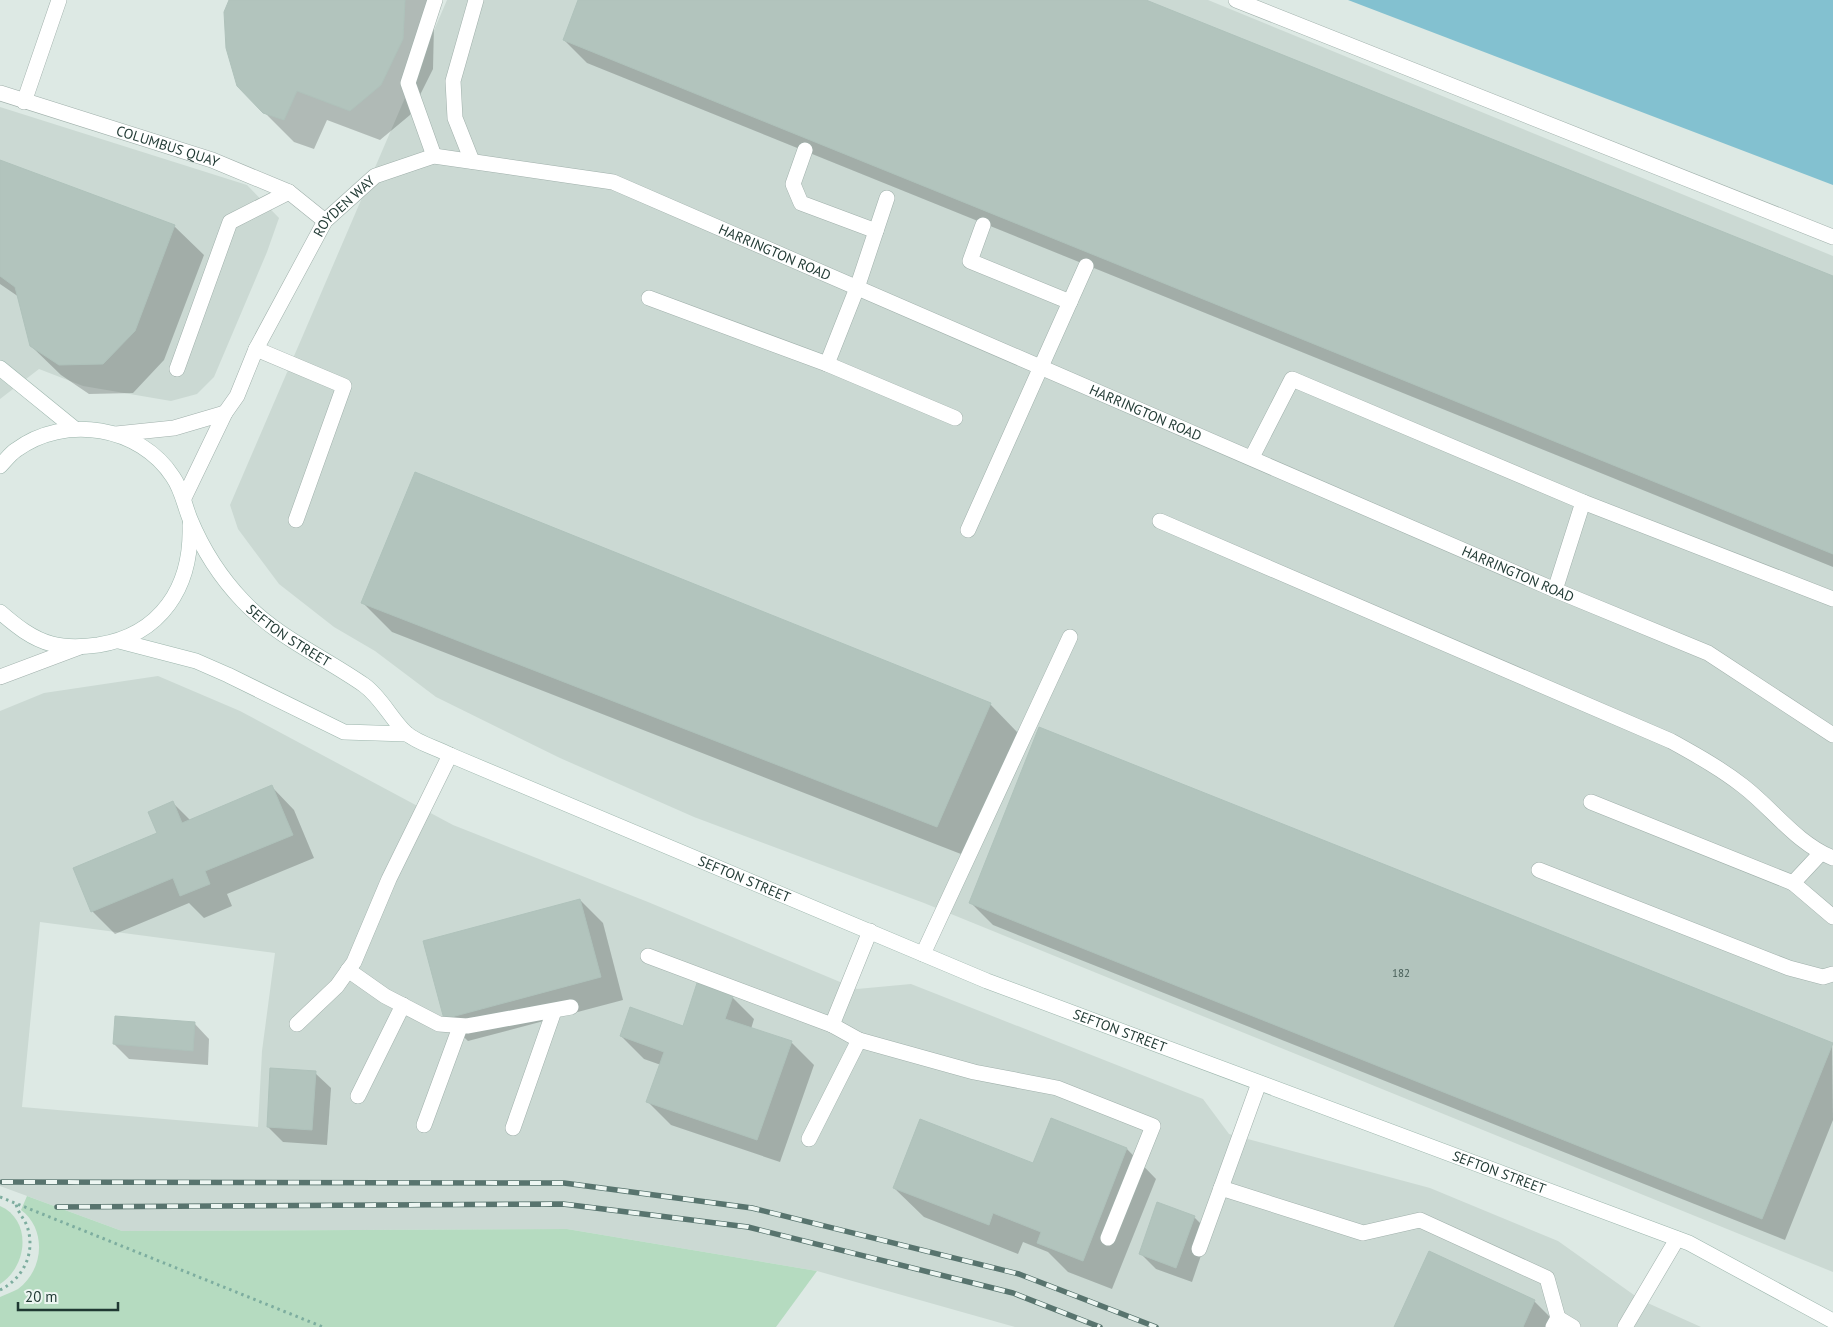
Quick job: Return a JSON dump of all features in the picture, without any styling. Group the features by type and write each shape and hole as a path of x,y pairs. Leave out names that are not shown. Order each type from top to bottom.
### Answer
{"street":[{"path":"24,102 59,0"},
{"path":"434,156 408,83 435,0"},
{"path":"472,162 455,118 454,81 476,0"},
{"path":"1236,0 1833,237"},
{"name":"COLUMBUS QUAY","path":"0,93 212,160 289,192 325,221"},
{"path":"805,150 793,184 801,203 876,231"},
{"name":"HARRINGTON ROAD","path":"434,156 613,182 1252,457 1555,590 1708,653 1833,735"},
{"name":"ROYDEN WAY","path":"184,498 225,413 237,396 256,349 325,221 375,176 434,156"},
{"path":"177,369 230,222 289,192"},
{"path":"828,364 857,288 887,198"},
{"path":"983,225 970,261 1070,302"},
{"path":"968,530 1086,266"},
{"path":"649,298 828,364 955,418"},
{"path":"256,349 344,386 296,520"},
{"path":"0,368 74,429"},
{"path":"1252,457 1292,379 1583,502 1833,599"},
{"path":"116,434 174,428 225,413"},
{"name":"SEFTON STREET","path":"0,466 16,450 44,435 74,429 96,429 116,434 138,444 157,458 173,476 207,553 243,601 264,620 292,640 366,686 408,734 450,755 987,981 1689,1243 1833,1321"},
{"path":"1555,590 1583,502"},
{"name":"SEFTON STREET","path":"0,612 20,630 52,644 80,648 118,642 146,627 168,606 184,579 191,549 190,518"},
{"path":"1160,521 1671,741 1711,763 1744,787 1793,833 1827,855 1793,883"},
{"path":"923,954 1070,637"},
{"name":"SEFTON STREET","path":"118,642 196,661 344,732 408,734"},
{"path":"0,677 80,648"},
{"path":"296,1024 337,986 348,970 388,879 450,755"},
{"path":"1590,802 1793,883 1833,917"},
{"path":"1539,870 1789,968 1823,977 1833,974"},
{"path":"832,1025 870,931"},
{"path":"648,956 832,1025 859,1040 974,1072 1058,1088 1153,1126 1108,1238"},
{"path":"348,970 384,996 439,1024 460,1027 571,1007"},
{"path":"358,1096 403,1005"},
{"path":"513,1128 554,1011"},
{"path":"424,1125 460,1027"},
{"path":"809,1139 859,1040"},
{"path":"1199,1249 1259,1083"},
{"path":"1221,1188 1364,1233 1420,1220 1547,1278 1556,1323 1573,1327"},
{"path":"1626,1327 1677,1239"}],"path":[{"path":"0,1197 323,1327"},
{"path":"0,1290 19,1276 27,1263 30,1251 29,1236 16,1204"}],"shaded area":[{"path":"447,0 1208,0 1833,256 1833,1272 924,903 694,817 560,758 436,697 375,651 334,627 279,584 238,529 230,505"},
{"path":"0,107 247,185 279,218 267,252 214,377 197,394 171,401 83,386 39,369 0,399"},
{"path":"158,676 240,711 453,825 648,902 857,989 911,984 1203,1099 1229,1134 1430,1188 1558,1241 1641,1300 1701,1327 1015,1327 817,1271 567,1229 122,1231 0,1186 0,711 44,693","holes":["40,922 275,953 262,1051 258,1127 22,1107"]}],"green space":[{"path":"27,1196 122,1231 567,1229 817,1271 776,1327 0,1327 0,1297 18,1289 27,1281 37,1261 39,1250 35,1228 21,1210"},
{"path":"0,1206 10,1213 17,1222 21,1232 22,1244 21,1255 16,1266 0,1284"}],"water":[{"path":"1348,0 1833,0 1833,185"}],"building":[{"path":"229,0 405,0 403,39 381,85 350,111 297,91 284,120 263,113 237,86 226,48 224,12"},
{"path":"578,0 1146,0 1833,276 1833,554 563,40"},
{"path":"0,160 175,225 135,331 103,364 59,365 30,346 15,287 0,276"},
{"path":"415,472 991,703 937,827 361,603"},
{"path":"1039,727 1833,1043 1762,1219 969,903"},
{"path":"272,785 293,835 205,871 210,884 180,896 173,878 91,912 73,868 157,833 148,812 173,801 182,823"},
{"path":"580,899 601,977 444,1019 423,941"},
{"path":"697,983 733,996 725,1019 792,1041 757,1140 646,1102 664,1052 620,1036 630,1007 683,1026"},
{"path":"115,1016 195,1022 193,1051 113,1044"},
{"path":"270,1068 316,1071 312,1130 267,1127"},
{"path":"1051,1118 1127,1148 1083,1261 1037,1243 1041,1232 993,1213 989,1225 893,1188 920,1119 1033,1163"},
{"path":"1157,1202 1195,1216 1176,1268 1139,1254"},
{"path":"1429,1251 1535,1300 1523,1327 1394,1327"}],"railway":[{"path":"2,1182 564,1183 752,1208 1019,1274 1156,1327"},
{"path":"57,1207 563,1204 748,1227 1013,1293 1100,1327"}]}
